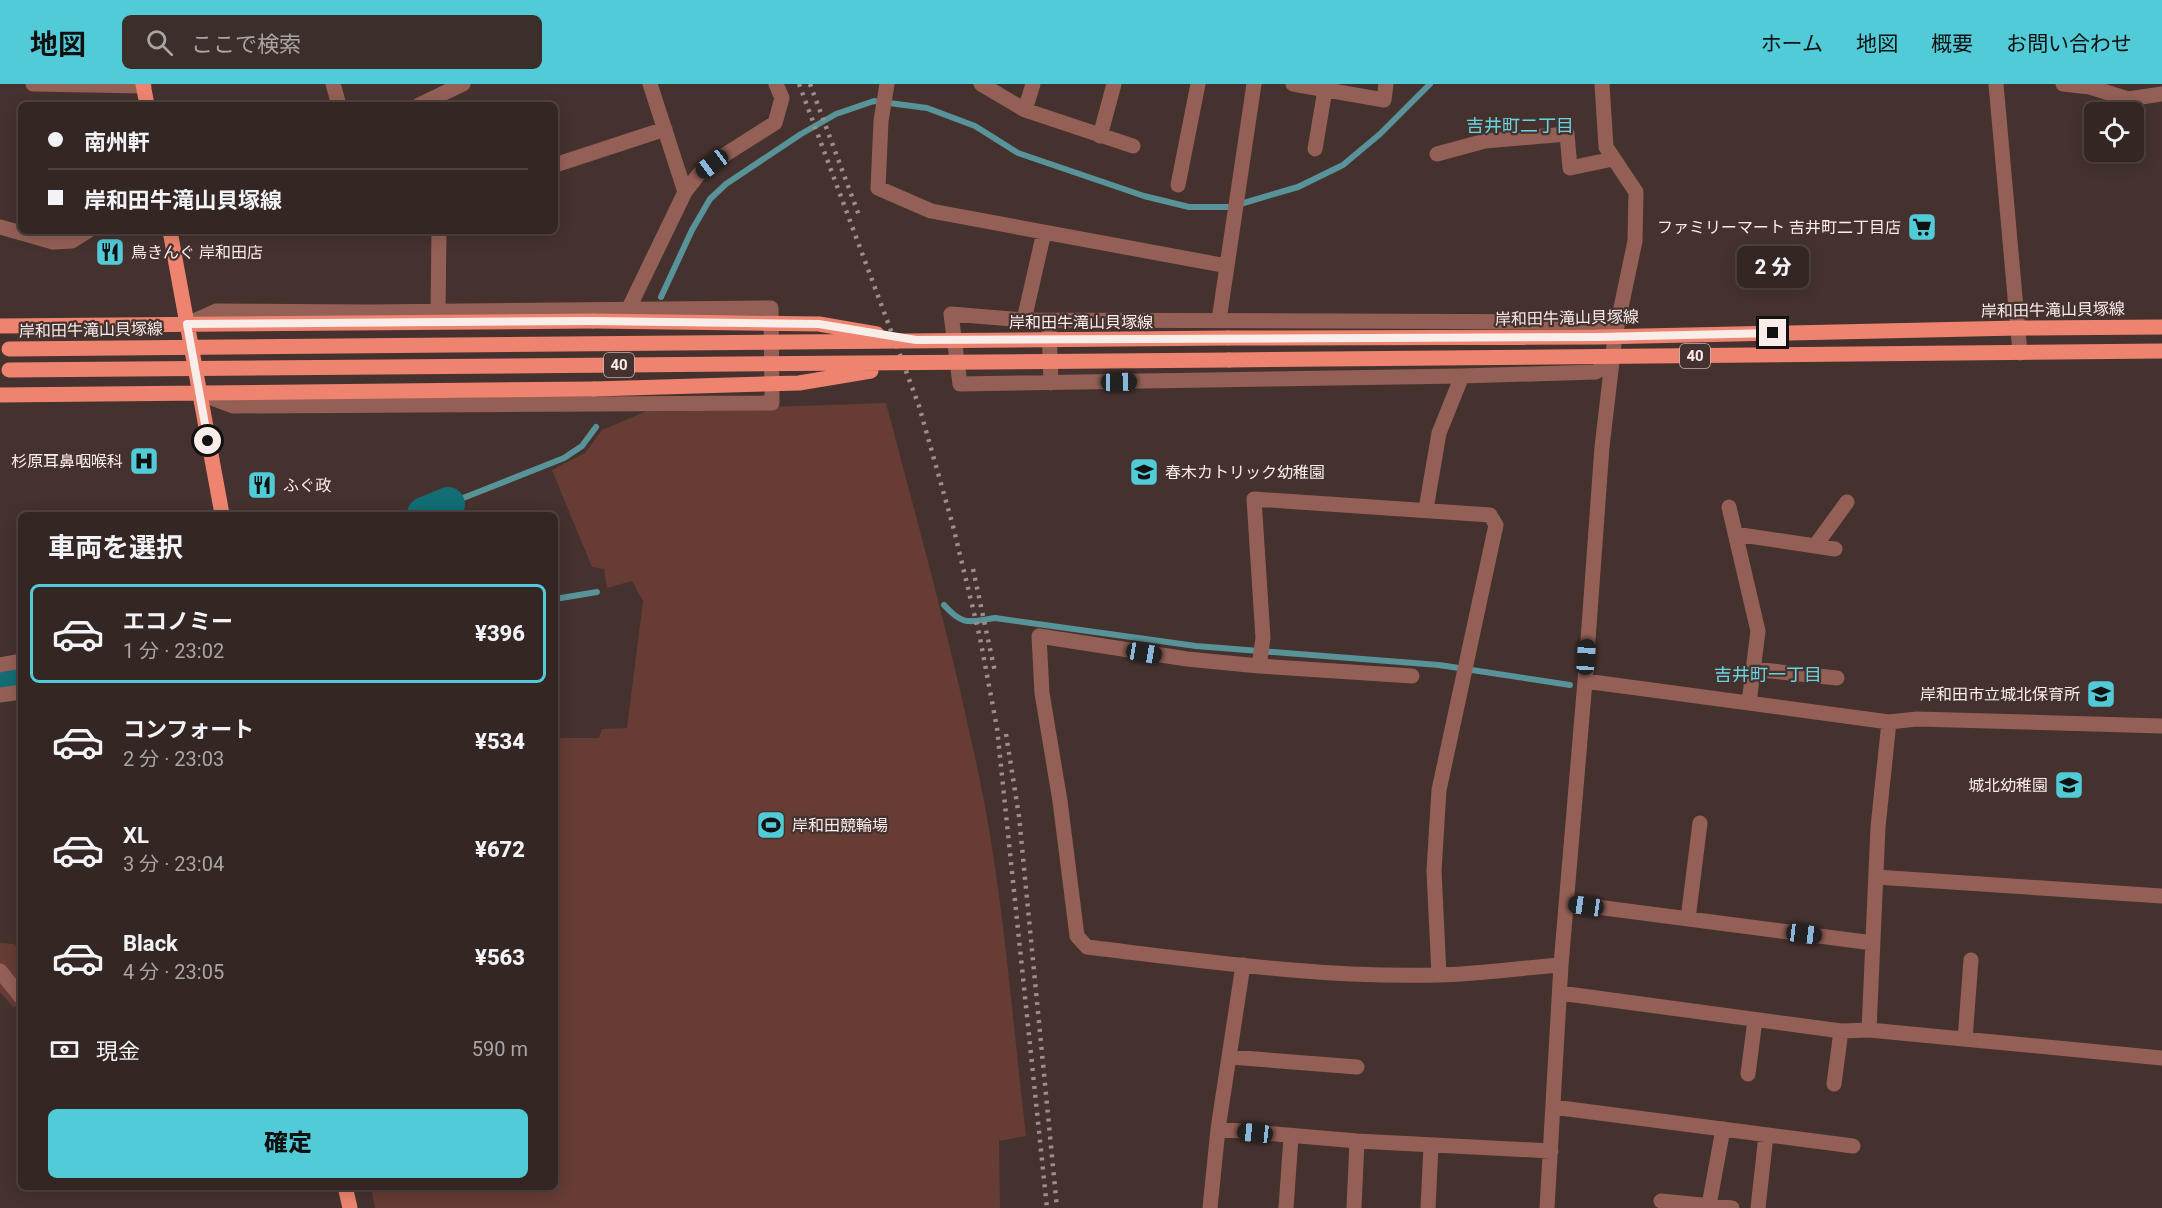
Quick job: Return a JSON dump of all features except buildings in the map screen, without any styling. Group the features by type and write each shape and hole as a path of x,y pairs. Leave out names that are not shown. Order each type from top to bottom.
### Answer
{"main road":[{"path":"144,85 147,102"},
{"path":"171,234 222,512"},
{"path":"0,326 592,321 819,324 916,340"},
{"name":"岸和田牛滝山貝塚線","path":"4,349 1615,336 2162,327"},
{"name":"40","path":"5,370 2162,351"},
{"path":"0,394 594,388 799,383 921,362"},
{"path":"346,1190 350,1208"}],"street":[{"path":"33,84 144,85"},
{"path":"333,84 338,102"},
{"path":"425,102 463,84"},
{"path":"650,84 685,192"},
{"path":"628,310 685,192 699,174 775,123 782,98 777,84"},
{"path":"887,84 881,121 878,188 931,211 1227,266"},
{"path":"981,84 1025,110 1132,146"},
{"path":"1025,110 1033,84"},
{"path":"1100,136 1114,84"},
{"path":"1178,185 1198,84"},
{"path":"1219,320 1254,84"},
{"path":"1293,84 1325,87 1384,100 1386,84"},
{"path":"1547,1208 1561,964 1602,447 1615,336 1635,240 1636,192 1606,147 1602,84"},
{"path":"1996,84 2020,353"},
{"path":"2063,84 2090,87 2128,99 2162,94"},
{"path":"1315,149 1325,87"},
{"path":"558,164 665,129"},
{"path":"1437,154 1485,141 1567,134 1570,168 1613,159"},
{"path":"0,227 18,232"},
{"path":"1024,320 1044,232"},
{"path":"25,234 53,242 72,240 83,234"},
{"path":"438,312 439,234"},
{"path":"187,324 216,311 438,312 771,308 772,403 233,406 200,393"},
{"path":"1614,357 1596,372 960,384 951,314 1024,320 1598,322 1615,336"},
{"path":"1048,320 1051,383"},
{"path":"1426,509 1439,433 1462,376"},
{"path":"1259,666 1263,638 1254,499 1490,514 1496,525 1439,790 1434,871 1439,975"},
{"path":"1815,546 1847,502"},
{"path":"1729,507 1758,631 1749,703"},
{"path":"1735,534 1835,549"},
{"path":"1412,676 1187,659 1039,636 1042,693 1060,801 1077,936 1088,947 1243,966 1343,974 1439,975 1561,964"},
{"path":"0,665 18,662"},
{"path":"1753,669 1837,678"},
{"path":"1585,681 1889,722 1917,719 2162,726"},
{"path":"0,695 18,692"},
{"path":"1869,1030 1878,827 1889,722"},
{"path":"1688,919 1700,823"},
{"path":"1876,877 2162,896"},
{"path":"1566,903 1873,943"},
{"path":"1965,1039 1971,960"},
{"path":"1210,1208 1218,1129 1243,966"},
{"path":"0,971 18,993"},
{"path":"1560,993 1841,1032 1869,1030 2162,1058"},
{"path":"1748,1074 1755,1020"},
{"path":"1834,1084 1841,1032"},
{"path":"1230,1057 1357,1067"},
{"path":"1553,1107 1853,1146"},
{"path":"1218,1129 1291,1137 1551,1151"},
{"path":"1709,1206 1723,1129"},
{"path":"1758,1208 1766,1135"},
{"path":"1286,1208 1291,1137"},
{"path":"1354,1208 1357,1141"},
{"path":"1428,1208 1431,1146"},
{"path":"1661,1201 1732,1208"}],"shaded area":[{"name":"岸和田競輪場","path":"886,403 959,686 980,781 995,869 1026,1136 999,1141 1000,1208 375,1208 372,1190 558,1190 558,738 599,738 602,729 627,728 643,601 632,581 607,588 604,569 592,567 552,470 585,453 602,430 647,411"},
{"path":"0,943 14,944 18,948 18,1006 13,1007 0,992"}],"waterway":[{"path":"661,297 692,230 710,199 726,184 801,134 836,114 874,101 927,108 975,126 1018,153 1144,196 1189,207 1230,207 1298,187 1343,165 1380,134 1430,84"},
{"path":"449,512 448,504 564,458 582,446 596,427"},
{"path":"429,512 448,504"},
{"path":"558,598 597,592"},
{"path":"944,605 956,616 966,621 995,618 1196,646 1439,665 1570,685"},
{"path":"0,678 18,675"}],"railway":[{"path":"799,84 919,406 953,526 980,638 997,728 1047,1208"},
{"path":"810,84 860,218"},
{"path":"973,569 995,672"},
{"path":"1006,734 1019,816 1057,1208"}],"place":[{"name":"ファミリーマート 吉井町二丁目店","path":"1922,227"},
{"name":"鳥きんぐ 岸和田店","path":"110,252"},
{"name":"杉原耳鼻咽喉科","path":"144,461"},
{"name":"春木カトリック幼稚園","path":"1144,472"},
{"name":"ふぐ政","path":"262,485"},
{"name":"岸和田市立城北保育所","path":"2101,694"},
{"name":"城北幼稚園","path":"2069,785"},
{"name":"岸和田競輪場","path":"771,825"}],"district":[{"name":"吉井町二丁目","path":"1520,125"},
{"name":"吉井町一丁目","path":"1768,674"}],"route":[{"path":"208,441 187,324 592,321 819,324 916,340 1598,337 1773,333"}]}
